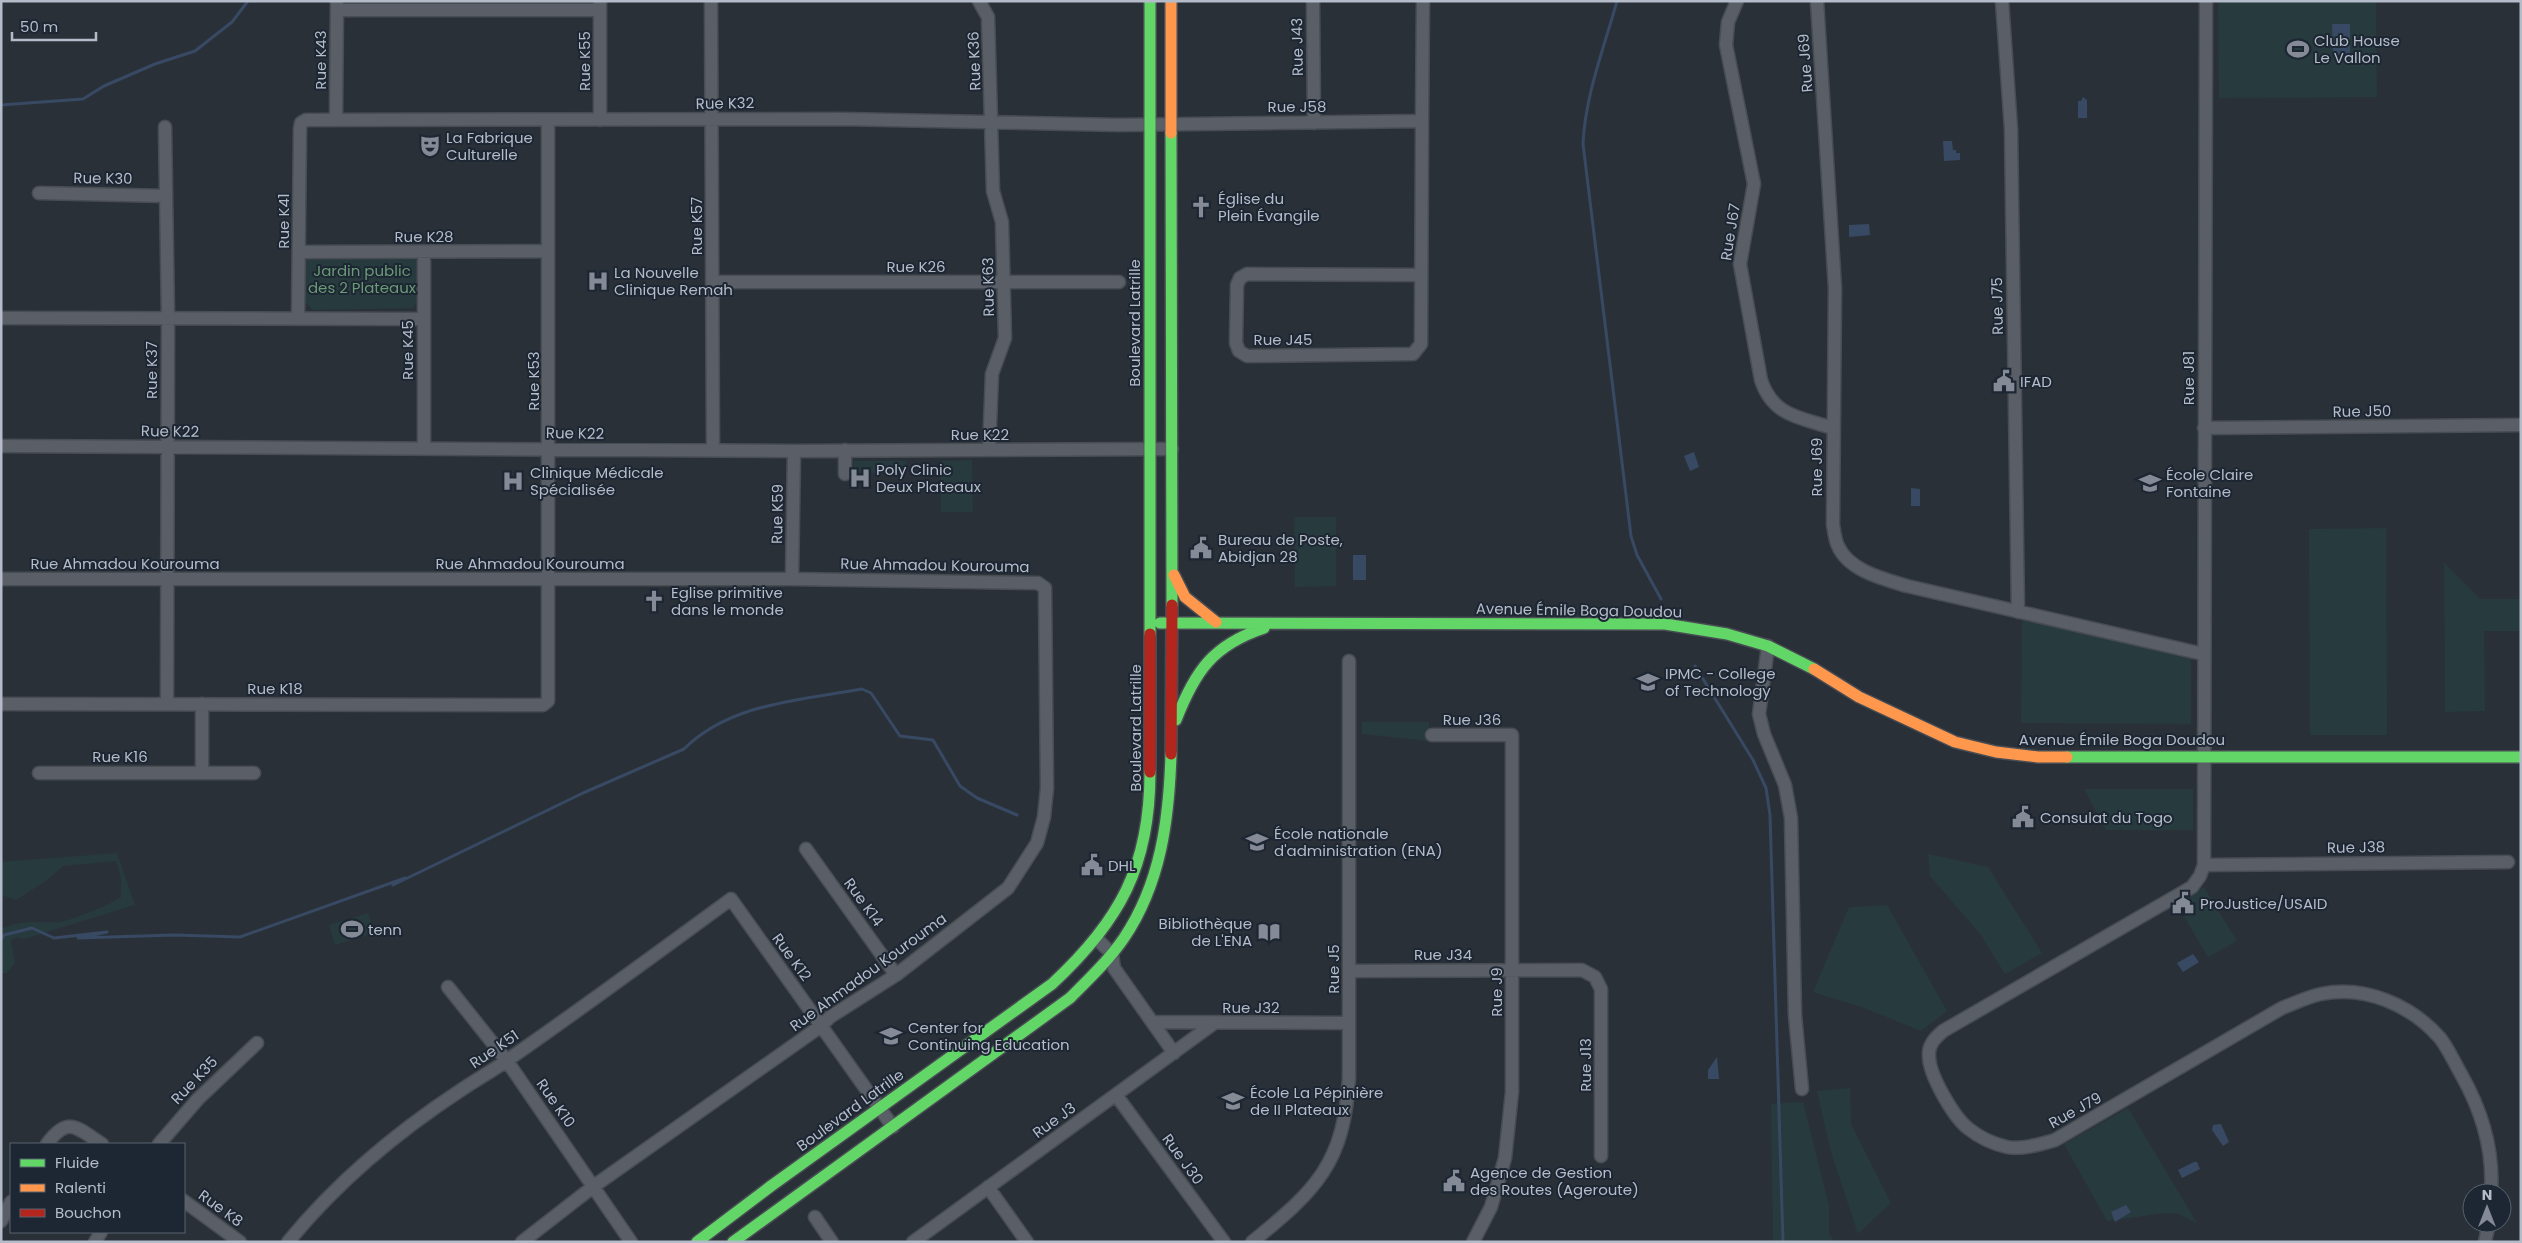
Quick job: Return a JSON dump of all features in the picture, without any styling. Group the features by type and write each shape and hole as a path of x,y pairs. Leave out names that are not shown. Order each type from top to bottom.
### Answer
{"main road":[{"name":"Boulevard Latrille","path":"697,1242 1052,984 1098,940 1122,901 1146,833 1150,805 1150,1"},
{"path":"1112,954 1125,937 1144,904 1164,849 1170,793 1172,732 1171,1"},
{"path":"1172,570 1185,597 1216,622"},
{"path":"1172,732 1187,691 1211,656 1243,634 1286,622"},
{"name":"Avenue Émile Boga Doudou","path":"1150,623 1665,624 1719,633 1768,646 1859,696 1955,742 1996,752 2038,756 2521,757"},
{"path":"733,1242 1070,998 1108,967"}],"street":[{"name":"Rue K57","path":"711,1 712,450"},
{"name":"Rue K36","path":"978,1 988,17 991,122"},
{"name":"Rue J43","path":"1313,1 1314,122"},
{"name":"Rue J45","path":"1421,275 1247,274 1240,278 1238,285 1236,343 1239,351 1247,356 1413,354 1421,344 1423,1"},
{"name":"Rue J67","path":"1737,1 1728,22 1726,46 1754,184 1740,264 1760,380 1765,393 1774,406 1794,416 1832,428"},
{"name":"Rue J69","path":"1817,1 1835,288 1832,428 1833,524 1838,547 1851,562 1873,575 1907,586 2203,654"},
{"name":"Rue J75","path":"2002,1 2011,129 2018,612"},
{"name":"Rue J81","path":"2206,1 2203,654 2206,755"},
{"path":"337,6 600,6"},
{"name":"Rue K43","path":"336,120 337,6"},
{"name":"Rue K55","path":"600,6 600,120"},
{"name":"Rue K32","path":"301,123 306,120 843,119 1149,124"},
{"name":"Rue K53","path":"548,121 548,701"},
{"name":"Rue J58","path":"1149,124 1422,121"},
{"name":"Rue K63","path":"989,450 992,374 1005,338 1005,282 1001,214 993,191 991,122"},
{"name":"Rue K41","path":"298,318 301,123"},
{"name":"Rue K37","path":"165,127 168,318 167,704"},
{"name":"Rue K30","path":"39,193 166,196"},
{"name":"Rue K28","path":"299,252 424,253 548,251"},
{"name":"Rue K45","path":"424,253 424,448"},
{"name":"Rue K26","path":"713,282 1119,282"},
{"path":"1,318 423,319"},
{"name":"Rue J50","path":"2204,428 2521,426"},
{"name":"Rue K22","path":"1,446 794,451 1172,450"},
{"path":"845,450 845,474"},
{"name":"Rue K59","path":"792,579 794,451"},
{"name":"Rue Ahmadou Kourouma","path":"1,579 792,579 1038,583 1045,588 1047,788 1044,817 1037,843 1008,888 896,975 830,1017 821,1026 594,1186 522,1242"},
{"path":"1768,646 1759,714 1764,734 1786,785 1791,818 1795,1015 1802,1089"},
{"name":"Rue J5","path":"1252,1242 1294,1207 1325,1171 1335,1153 1347,1112 1349,1024 1348,660"},
{"name":"Rue K18","path":"1,704 543,704 548,701"},
{"path":"202,704 202,772"},
{"name":"Rue J36","path":"1432,735 1512,735"},
{"name":"Rue J9","path":"1473,1242 1491,1207 1505,1158 1512,1092 1512,735"},
{"name":"Rue J79","path":"2206,755 2204,865 2200,876 2192,887 1956,1022 1935,1037 1928,1058 1952,1111 1969,1129 1988,1140 2008,1148 2036,1145 2056,1140 2282,1008 2322,994 2346,993 2367,995 2393,1002 2417,1016 2441,1039 2477,1102 2487,1136 2492,1183"},
{"name":"Rue K16","path":"39,773 254,773"},
{"name":"Rue K14","path":"806,849 896,975"},
{"name":"Rue J38","path":"2204,865 2508,862"},
{"name":"Rue K12","path":"731,899 893,1126"},
{"name":"Rue K51","path":"288,1242 310,1215 354,1172 401,1133 507,1061 731,899"},
{"path":"1098,940 1112,954 1108,967"},
{"path":"1087,951 1108,967 1174,1053"},
{"name":"Rue J34","path":"1349,971 1582,970 1595,977"},
{"name":"Rue J13","path":"1595,977 1601,989 1600,1156"},
{"name":"Rue K10","path":"448,987 507,1061 632,1242"},
{"name":"Rue J32","path":"1152,1022 1349,1024"},
{"name":"Rue J3","path":"913,1242 1213,1024"},
{"name":"Rue K35","path":"161,1143 198,1099 257,1043"},
{"name":"Rue J30","path":"1116,1095 1224,1242"},
{"path":"48,1143 57,1131 65,1126 76,1127 100,1143"},
{"path":"988,1187 1027,1242"},
{"name":"Rue K8","path":"185,1202 240,1242"},
{"path":"1,1221 10,1204"},
{"path":"814,1217 832,1242"}],"green space":[{"name":"Club House Le Vallon","path":"2218,1 2376,1 2377,97 2219,98"},
{"name":"Jardin public des 2 Plateaux","path":"418,256 419,298 413,308 313,310 304,301 304,257"},
{"path":"972,460 973,512 941,512 941,461"},
{"path":"854,461 906,461 906,473 854,473"},
{"path":"1294,517 1336,517 1336,586 1295,587"},
{"path":"2386,528 2387,735 2310,735 2309,529"},
{"path":"2444,563 2480,599 2521,599 2521,631 2484,631 2485,711 2445,712"},
{"path":"2022,619 2191,657 2191,724 2021,723"},
{"path":"1362,722 1429,722 1430,741 1362,734"},
{"path":"2084,789 2193,789 2193,830 2106,830"},
{"path":"117,853 135,905 24,939 18,937 11,940 15,963 7,973 1,973 1,929 30,922 64,921 100,908 121,897 121,877 116,861 63,866 46,881 16,900 1,895 1,862"},
{"path":"1928,854 1988,867 2042,953 2005,974 1981,935 1930,876"},
{"path":"2204,887 2237,941 2208,957 2176,903"},
{"path":"1887,905 1947,1011 1921,1031 1864,1008 1813,992 1849,907"},
{"name":"tenn","path":"368,913 374,933 335,945 329,925"},
{"path":"1850,1088 1851,1124 1891,1203 1858,1234 1831,1152 1817,1091"},
{"path":"1803,1102 1829,1206 1829,1233 1834,1242 1773,1242 1771,1104"},
{"path":"2128,1108 2197,1223 2179,1214 2166,1213 2107,1221 2064,1144"}],"water":[{"path":"2332,24 2350,24 2350,55 2333,55"},
{"path":"2083,97 2087,100 2087,118 2078,118 2078,101 2081,101"},
{"path":"1943,141 1952,141 1953,150 1956,150 1956,153 1960,153 1960,160 1944,161"},
{"path":"1869,224 1870,235 1849,237 1849,225"},
{"path":"1694,452 1699,467 1690,471 1684,456"},
{"path":"1911,488 1920,489 1920,506 1911,506"},
{"path":"1353,555 1366,555 1366,580 1353,580"},
{"path":"2193,954 2199,962 2183,972 2177,963"},
{"path":"1717,1057 1719,1079 1708,1079 1708,1070"},
{"path":"2221,1124 2229,1142 2223,1146 2212,1130 2213,1125"},
{"path":"2197,1162 2200,1169 2182,1178 2178,1170"},
{"path":"2126,1205 2131,1212 2115,1222 2111,1212"}],"waterway":[{"path":"1,105 83,99 104,86 155,64 195,51 232,22 248,1"},
{"path":"1617,1 1591,90 1583,144 1631,536 1637,555 1661,599"},
{"path":"1695,666 1753,760 1766,788 1770,815 1783,1242"},
{"path":"1,940 4,935 32,928 54,938 107,932 78,938 175,935 240,937 405,878 393,885 583,793 684,749 702,734 744,713 791,701 862,689 871,693 900,736 933,740 960,786 977,798 1017,815"}],"traffic: fast":[{"path":"1150,1 1150,634"},
{"path":"1171,133 1172,605"},
{"path":"1160,623 1665,624 1727,634 1768,646 1814,669"},
{"path":"1176,720 1191,687 1208,662 1231,643 1264,628"},
{"path":"733,1242 1070,998 1105,962 1124,938 1137,917 1155,873 1165,826 1171,754"},
{"path":"2067,757 2521,757"},
{"path":"697,1242 771,1186 1052,984 1076,961 1113,914 1137,864 1149,806 1150,772"}],"traffic: slow":[{"path":"1171,1 1171,133"},
{"path":"1174,575 1185,597 1216,622"},
{"path":"1814,669 1859,697 1955,742 1996,752 2038,757 2067,757"}],"traffic: jam":[{"path":"1171,754 1172,605"},
{"path":"1150,634 1150,772"}],"place":[{"name":"Club House Le Vallon","path":"2298,49"},
{"name":"La Fabrique Culturelle","path":"430,146"},
{"name":"Église du Plein Évangile","path":"1201,207"},
{"name":"La Nouvelle Clinique Remah","path":"598,281"},
{"name":"IFAD","path":"2004,381"},
{"name":"Poly Clinic Deux Plateaux","path":"860,478"},
{"name":"Clinique Médicale Spécialisée","path":"513,481"},
{"name":"École Claire Fontaine","path":"2150,483"},
{"name":"Bureau de Poste, Abidjan 28","path":"1201,548"},
{"name":"Eglise primitive dans le monde","path":"654,601"},
{"name":"IPMC - College of Technology","path":"1648,682"},
{"name":"Consulat du Togo","path":"2023,817"},
{"name":"École nationale d'administration (ENA)","path":"1257,842"},
{"name":"DHL","path":"1092,865"},
{"name":"ProJustice/USAID","path":"2183,903"},
{"name":"tenn","path":"352,929"},
{"name":"Bibliothèque de L'ENA","path":"1269,932"},
{"name":"Center for Continuing Education","path":"891,1036"},
{"name":"École La Pépinière de II Plateaux","path":"1233,1101"},
{"name":"Agence de Gestion des Routes (Ageroute)","path":"1454,1181"}]}
